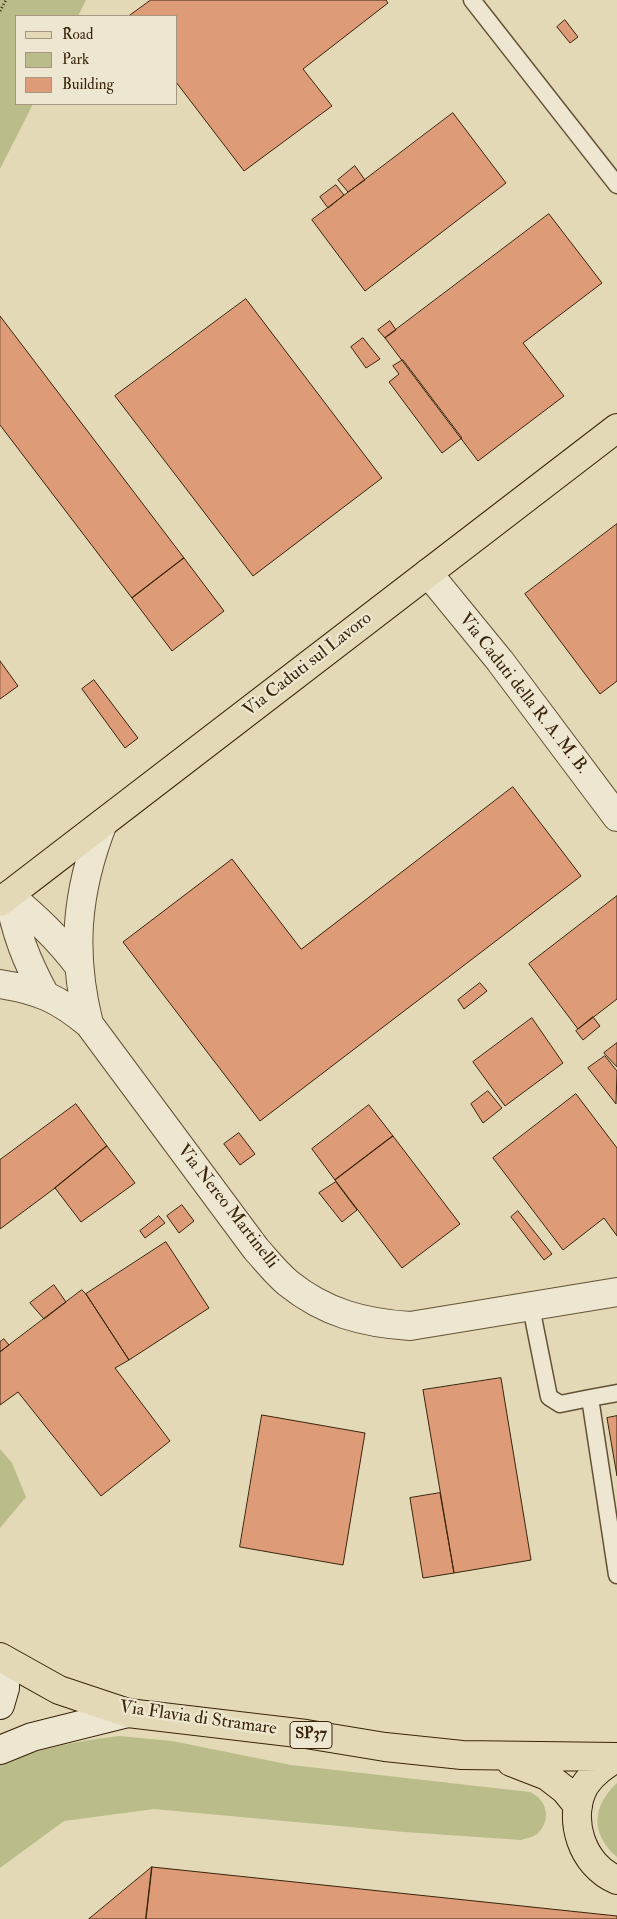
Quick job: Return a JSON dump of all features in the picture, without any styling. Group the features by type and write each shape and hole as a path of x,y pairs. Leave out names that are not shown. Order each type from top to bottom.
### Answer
{"main road":[{"name":"Via Caduti sul Lavoro","path":"5,898 617,428"},
{"name":"Via Flavia di Stramare","path":"3,1659 59,1690 128,1713 306,1734 385,1747 462,1755 495,1757 617,1757"},
{"name":"Via Flavia di Stramare","path":"495,1757 547,1776 565,1790 578,1806"},
{"name":"Via Flavia di Stramare","path":"617,1757 599,1769 585,1786 578,1806 577,1828 584,1849 596,1866 617,1880"}],"street":[{"name":"Via Caduti della R. A. M. B.","path":"428,573 500,661 617,817"},
{"name":"Via Nereo Martinelli","path":"89,1024 82,995 77,942 81,894 86,871 103,823"},
{"name":"Via Nereo Martinelli","path":"5,898 31,969 46,994"},
{"path":"5,898 45,925 63,944 79,966"},
{"name":"Via Nereo Martinelli","path":"0,984 46,994 69,1008 89,1024 256,1249 287,1282 314,1301 338,1313 358,1320 379,1324 410,1326 617,1292"},
{"path":"0,1704 5,1688 3,1659"},
{"path":"0,1750 32,1737 128,1713"}],"lane":[{"path":"472,0 617,185"},
{"path":"531,1307 549,1397 560,1404 617,1393"},
{"path":"590,1398 617,1575"}],"path":[{"path":"0,11 6,0"}],"green space":[{"path":"0,0 86,0 78,15 15,15 15,105 32,105 0,169"},
{"path":"0,1449 12,1463 26,1497 0,1528"},
{"path":"119,1736 172,1741 291,1765 530,1792 536,1795 543,1804 546,1815 545,1821 537,1834 521,1840 404,1832 154,1809 64,1821 0,1868 0,1765 58,1746"},
{"path":"617,1783 617,1857 602,1839 598,1820 599,1810 603,1801"}],"building":[{"path":"151,0 386,0 388,3 303,69 332,106 244,171 178,85 178,15 130,15"},
{"path":"565,20 578,37 570,43 557,27"},
{"path":"453,113 506,183 365,291 312,220"},
{"path":"355,166 365,180 348,192 338,180"},
{"path":"336,185 344,195 328,208 320,197"},
{"path":"549,214 602,283 523,343 564,396 478,461 385,338"},
{"path":"246,299 382,478 253,576 115,396"},
{"path":"0,316 184,558 132,598 0,425"},
{"path":"390,321 396,330 385,338 378,330"},
{"path":"363,338 380,359 366,368 351,347"},
{"path":"403,360 462,438 442,453 389,382 399,374 393,366"},
{"path":"617,524 617,681 600,694 525,594"},
{"path":"184,558 224,611 172,651 132,598"},
{"path":"0,661 18,686 0,699"},
{"path":"94,680 138,738 125,748 82,689"},
{"path":"513,787 581,876 260,1121 123,942 232,859 301,949"},
{"path":"617,896 617,999 578,1029 529,964"},
{"path":"480,983 487,991 464,1009 458,1000"},
{"path":"593,1017 600,1026 583,1040 576,1031"},
{"path":"532,1018 563,1063 505,1106 473,1062"},
{"path":"617,1043 617,1067 604,1053"},
{"path":"605,1056 617,1071 616,1104 588,1068"},
{"path":"488,1091 502,1108 483,1123 471,1104"},
{"path":"576,1094 617,1148 617,1236 604,1218 563,1250 493,1158"},
{"path":"76,1104 107,1146 0,1229 0,1160"},
{"path":"369,1105 393,1136 335,1180 312,1149"},
{"path":"239,1133 255,1154 240,1165 224,1144"},
{"path":"393,1136 460,1224 402,1268 335,1180"},
{"path":"107,1146 135,1183 81,1222 55,1188"},
{"path":"336,1182 357,1210 342,1222 319,1193"},
{"path":"182,1205 194,1221 179,1233 167,1216"},
{"path":"518,1211 552,1254 544,1260 511,1217"},
{"path":"159,1216 165,1223 145,1238 140,1231"},
{"path":"166,1242 209,1308 129,1360 86,1294"},
{"path":"54,1285 66,1302 44,1319 30,1303"},
{"path":"82,1290 129,1360 115,1368 170,1441 101,1496 18,1392 0,1405 0,1352"},
{"path":"4,1339 9,1345 0,1352 0,1342"},
{"path":"501,1378 531,1560 454,1573 423,1390"},
{"path":"262,1415 365,1433 343,1565 240,1547"},
{"path":"617,1416 617,1476 607,1418"},
{"path":"440,1493 454,1573 423,1578 410,1498"},
{"path":"152,1867 617,1916 617,1919 146,1919"},
{"path":"152,1867 146,1919 89,1919"}]}
